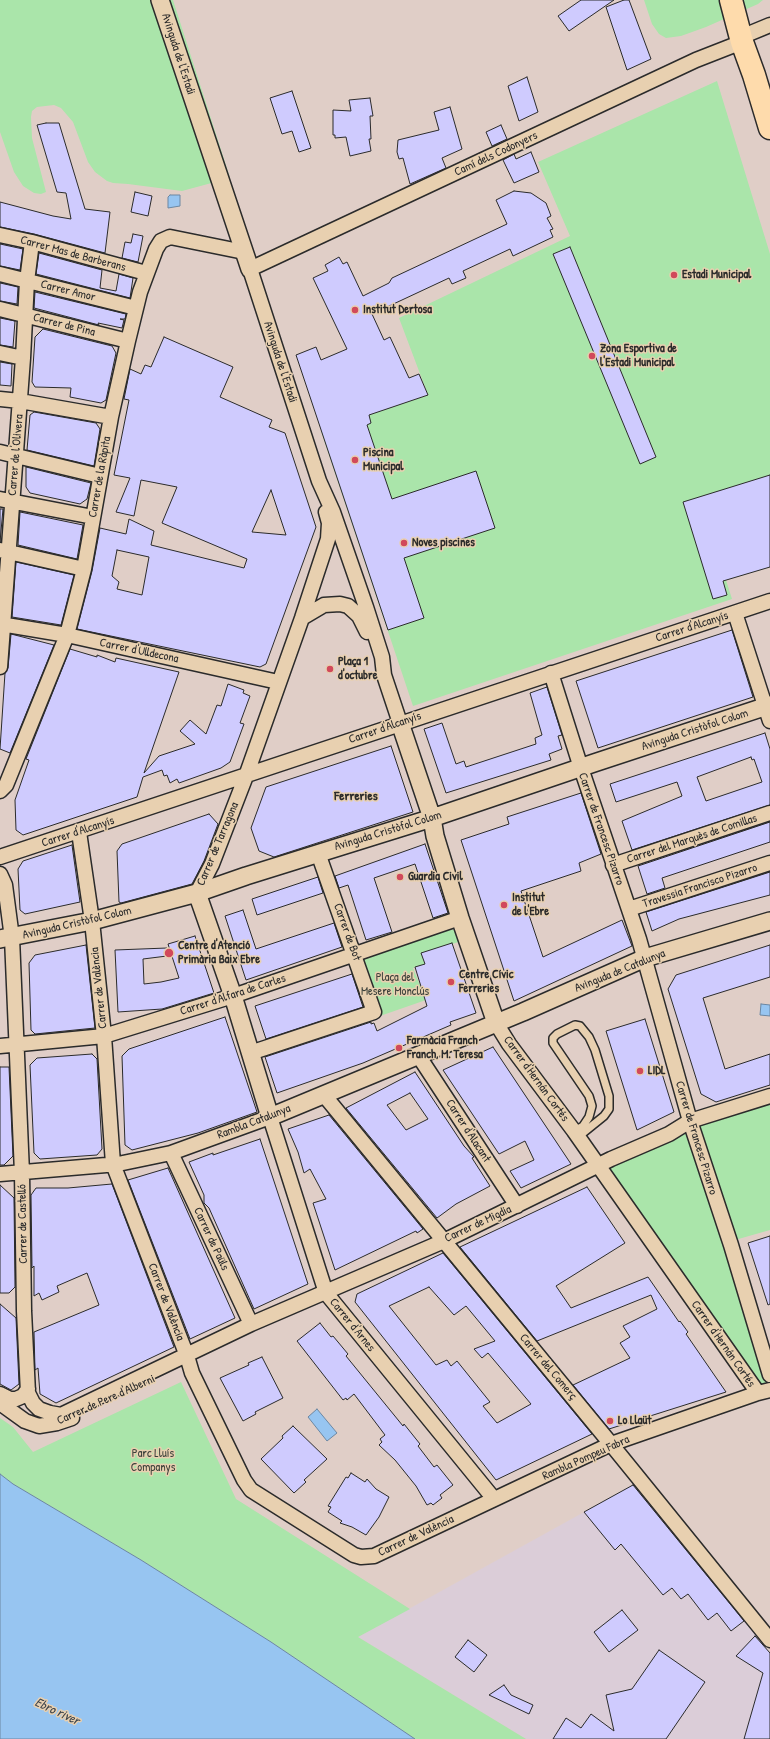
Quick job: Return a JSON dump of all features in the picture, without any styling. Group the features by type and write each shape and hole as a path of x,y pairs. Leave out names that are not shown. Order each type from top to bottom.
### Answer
{"main road":[{"path":"731,0 770,128"}],"street":[{"name":"Avinguda de l'Estadi","path":"160,0 319,480 334,512 348,553 382,657 384,675 400,723"},
{"name":"Camí dels Codonyers","path":"250,269 696,60 742,40 770,25"},
{"name":"Carrer Mas de Barberans","path":"0,235 32,242 146,273"},
{"name":"Carrer de la Ràpita","path":"0,791 6,785 67,635 84,570 111,417 128,341 146,273 160,240 170,237 244,252"},
{"name":"Carrer de l'Olivera","path":"0,667 6,500 17,456 26,281 32,242"},
{"name":"Carrer Amor","path":"0,274 136,308"},
{"name":"Carrer de Pina","path":"0,309 128,341"},
{"path":"0,353 23,358"},
{"path":"0,399 20,401 111,417"},
{"path":"0,452 100,476"},
{"name":"Carrer de Tarragona","path":"270,1117 233,996 197,893 212,864 246,776 326,547 330,532 319,480"},
{"path":"6,500 93,517"},
{"path":"326,547 331,545 348,553"},
{"path":"4,551 84,570"},
{"name":"Carrer d'Alcanyís","path":"0,858 400,723 770,601"},
{"path":"302,618 324,605 340,604 348,606 359,616 384,675"},
{"path":"735,613 768,711"},
{"name":"Carrer d'Ulldecona","path":"1,624 67,635 278,682"},
{"name":"Carrer de Francesc Pizarro","path":"551,673 581,768 645,958 690,1121 770,1375"},
{"name":"Avinguda Cristòfol Colom","path":"6,938 92,921 197,893 318,853 432,818 581,768 768,711"},
{"name":"Carrer d'Hernán Cortés","path":"400,723 432,818 435,836 460,918 496,1023 509,1044 576,1134 597,1166 764,1392"},
{"name":"Carrer del Marquès de Comillas","path":"613,865 770,813"},
{"name":"Carrer de València","path":"79,832 92,921 104,1036 113,1164 187,1356 192,1373 250,1490 354,1555 361,1557 374,1556 494,1499"},
{"name":"Carrer de Bot","path":"250,1054 374,1012 355,954 318,853"},
{"name":"Travessia Francisco Pizarro","path":"629,909 770,863"},
{"name":"Carrer de Castelló","path":"2,881 16,1045 22,1173 24,1311 28,1389 33,1402 40,1409 60,1415 187,1356"},
{"name":"Carrer d'Alfara de Carles","path":"0,1046 104,1036 233,996 460,918"},
{"name":"Avinguda de Catalunya","path":"496,1023 645,958 770,921"},
{"name":"Rambla Catalunya","path":"0,1174 113,1164 171,1153 270,1117 496,1023"},
{"name":"Carrer d'Alacant","path":"418,1055 517,1206"},
{"name":"Carrer del Comerç","path":"324,1095 612,1444 770,1640"},
{"name":"Carrer de Migdia","path":"187,1356 251,1324 444,1241 597,1166 669,1134 690,1121 770,1096"},
{"name":"Carrer d'Arnes","path":"270,1117 326,1293 494,1499"},
{"name":"Carrer de Paüls","path":"171,1153 251,1324"},
{"name":"Carrer de Pere d'Alberni","path":"0,1403 25,1421 39,1426 57,1424 173,1370 183,1368 192,1373"},
{"path":"0,1394 10,1399 16,1398 23,1396 28,1389"},
{"name":"Rambla Pompeu Fabra","path":"494,1499 612,1444 764,1392"}],"lane":[{"path":"575,1025 580,1026 589,1037 595,1050 609,1096 609,1109 604,1116 576,1134 589,1117 592,1106 589,1096 553,1044 553,1038 557,1034 575,1025"}],"shaded area":[{"path":"633,1485 770,1653 770,1739 526,1739 358,1637"}],"green space":[{"path":"0,0 173,0 230,178 182,191 107,181 95,172 88,162 73,122 61,108 54,105 37,107 32,111 31,117 32,138 46,192 41,194 34,193 23,186 14,172 0,132"},
{"path":"644,0 763,0 758,4 706,27 681,36 666,38 659,34 652,24"},
{"name":"Zona Esportiva de l'Estadi Municipal","path":"717,81 770,254 770,567 726,580 732,599 413,706 321,431 428,395 399,318 570,236 538,162"},
{"name":"Plaça del Mesere Monclús","path":"449,928 456,931 462,941 426,952 429,963 413,968 426,1000 380,1016 361,957"},
{"path":"770,1096 770,1230 735,1240 770,1376 770,1390 758,1393 597,1166"},
{"name":"Parc Lluís Companys","path":"181,1382 236,1499 410,1609 358,1637 526,1739 415,1739 271,1642 141,1560 13,1484 0,1474 0,1418 13,1427 33,1452"}],"water":[{"path":"170,195 180,195 180,206 168,208 168,197"},
{"path":"761,1004 770,1005 770,1016 760,1015"},
{"path":"317,1409 337,1433 327,1441 308,1417"},
{"name":"Ebro river","path":"0,1474 13,1484 141,1560 271,1642 415,1739 0,1739"}],"building":[{"path":"581,0 614,0 569,31 558,16"},
{"path":"624,0 629,0 651,59 627,70 606,7"},
{"path":"527,77 538,112 519,121 508,86"},
{"path":"292,91 311,148 299,152 292,131 282,134 270,98"},
{"path":"370,98 373,116 370,116 371,139 369,139 371,151 350,156 346,137 335,138 335,135 333,135 333,110 351,111 349,100"},
{"path":"450,107 462,149 442,158 446,168 410,184 403,158 399,159 397,152 398,140 439,130 434,112"},
{"path":"59,123 85,209 110,212 105,253 34,234 0,227 0,202 53,216 71,219 66,193 57,192 37,125"},
{"path":"501,125 507,139 492,146 486,132"},
{"path":"531,152 539,172 514,183 503,160 514,154 516,159"},
{"path":"514,191 531,193 546,203 551,216 547,218 553,229 550,230 553,237 513,256 510,249 463,271 466,278 452,284 449,278 372,314 384,340 390,337 409,378 419,374 428,395 369,415 371,423 367,425 392,499 476,471 495,528 404,558 424,618 388,630 296,355 316,347 321,360 347,349 313,278 328,271 325,265 339,257 343,264 347,262 363,296 389,283 392,278 507,224 496,200"},
{"path":"135,192 152,196 148,216 131,212"},
{"path":"133,234 143,236 138,262 122,258 125,242 131,243"},
{"path":"0,244 23,249 20,270 0,266"},
{"path":"570,247 656,457 640,464 553,254"},
{"path":"39,253 102,270 100,288 116,291 119,274 133,278 130,298 36,274"},
{"path":"0,283 18,287 17,304 0,301"},
{"path":"35,292 126,314 125,319 120,319 124,320 122,328 98,323 99,325 34,308"},
{"path":"0,318 15,321 13,347 0,345"},
{"path":"43,329 112,346 116,353 106,400 101,403 70,397 71,388 35,387 32,382 35,337"},
{"path":"164,337 233,367 220,397 272,420 269,427 285,433 316,527 266,664 260,667 77,629 92,571 100,528 126,534 129,519 154,531 151,545 244,568 247,559 162,523 177,487 141,480 134,516 116,512 130,478 114,475 129,400 124,399 130,369 141,374 145,365 151,367","holes":["271,490 286,535 252,532","117,550 149,557 142,595 117,589 119,582 112,576"]},
{"path":"0,362 12,364 11,386 0,385"},
{"path":"34,412 96,423 100,429 94,466 27,450 30,415"},
{"path":"26,467 91,483 87,499 80,504 30,493 26,487"},
{"path":"770,475 770,567 723,581 727,595 713,599 683,502"},
{"path":"0,509 3,509 0,542"},
{"path":"20,512 83,525 77,559 18,545"},
{"path":"16,562 74,575 61,625 12,617"},
{"path":"732,630 753,697 598,748 576,681"},
{"path":"11,634 54,645 10,753 0,749 5,673 8,668"},
{"path":"70,649 97,657 97,655 115,662 116,658 179,672 144,773 159,756 195,744 180,731 190,720 206,734 217,705 221,706 228,684 244,690 243,693 250,696 240,723 244,724 230,762 221,768 179,783 177,779 170,783 167,775 164,776 162,770 143,777 137,797 23,835 16,830 15,800 29,760 26,759"},
{"path":"547,687 562,735 558,736 562,749 549,754 551,760 446,793 424,729 442,723 456,764 464,761 466,767 536,744 535,738 542,735 530,693"},
{"path":"765,733 770,749 770,805 632,850 622,821 682,796 677,782 616,802 610,784","holes":["751,757 752,760 754,759 762,782 706,801 697,777"]},
{"path":"391,746 413,812 274,857 259,851 251,828 266,787"},
{"name":"Institut de l'Ebre","path":"581,793 601,854 579,863 581,871 521,891 543,957 622,920 632,946 514,1001 461,840 509,824 507,817"},
{"path":"209,814 218,824 204,861 192,884 121,903 119,902 117,851 122,844"},
{"path":"770,822 770,842 662,878 665,888 647,894 638,866"},
{"path":"425,844 448,913 433,918 415,864 374,878 392,932 366,940 348,885 339,888 335,876"},
{"path":"72,845 80,902 25,914 20,910 18,869 23,861"},
{"path":"770,872 770,895 679,919 652,931 646,912"},
{"path":"318,877 323,893 257,915 252,899"},
{"path":"243,910 256,949 334,923 342,947 246,980 225,916"},
{"path":"195,936 214,993 162,1009 118,1012 115,950 167,948 167,956 143,959 144,984 161,982 179,978 168,944"},
{"path":"452,943 476,1013 450,1022 451,1025 363,1063 277,1093 265,1057 371,1022 371,1024 374,1023 377,1031 427,1006 415,967 425,964 421,953"},
{"path":"86,945 95,1028 35,1034 31,1030 29,963 35,955"},
{"path":"770,945 770,977 703,998 725,1069 770,1054 770,1085 716,1102 701,1094 668,989 676,975"},
{"path":"352,974 363,1007 266,1039 255,1006"},
{"path":"225,1017 257,1112 198,1133 132,1150 125,1145 122,1056 129,1049"},
{"name":"LIDL","path":"645,1019 674,1112 637,1130 606,1031"},
{"path":"493,1047 571,1164 521,1188 510,1171 534,1160 525,1141 499,1154 443,1070"},
{"path":"92,1054 97,1059 102,1149 97,1155 40,1159 34,1153 30,1065 37,1058"},
{"path":"0,1067 9,1067 13,1156 4,1165 0,1165"},
{"path":"415,1072 464,1146 474,1157 472,1158 490,1186 456,1204 437,1218 346,1108","holes":["410,1093 428,1119 406,1130 387,1105"]},
{"path":"329,1115 423,1229 335,1270 313,1203 326,1199 310,1169 304,1173 298,1152 288,1129"},
{"path":"260,1139 308,1284 254,1309 209,1208 204,1203 204,1195 189,1162"},
{"path":"168,1168 235,1318 190,1339 128,1180"},
{"path":"112,1184 174,1347 56,1403 40,1394 38,1368 35,1370 34,1332 99,1305 87,1273 57,1286 59,1292 42,1300 39,1293 34,1296 31,1195 36,1188 68,1188"},
{"path":"0,1185 14,1198 15,1287 9,1293 0,1293"},
{"path":"587,1187 625,1243 556,1286 571,1308 648,1277 679,1322 680,1321 688,1332 686,1334 726,1392 609,1429 573,1385 630,1358 620,1343 630,1337 623,1326 657,1309 651,1295 537,1341 460,1247"},
{"path":"770,1236 770,1304 768,1305 748,1243"},
{"path":"443,1253 592,1434 496,1480 355,1302 357,1294","holes":["429,1287 454,1315 466,1306 495,1341 474,1349 482,1358 488,1353 531,1404 497,1423 483,1406 490,1402 457,1361 451,1366 447,1360 436,1365 389,1306"]},
{"path":"0,1304 16,1318 19,1384 11,1390 0,1384"},
{"path":"320,1323 331,1337 333,1336 348,1354 346,1356 403,1426 404,1424 420,1444 418,1446 434,1467 437,1465 453,1485 440,1495 442,1498 433,1505 431,1503 427,1505 416,1486 395,1460 379,1445 382,1442 380,1439 385,1435 354,1394 347,1400 346,1398 343,1400 297,1341"},
{"path":"262,1357 283,1398 255,1412 256,1414 243,1421 220,1378 249,1365 248,1363"},
{"path":"293,1426 327,1459 304,1480 306,1482 294,1493 261,1459"},
{"path":"351,1473 365,1482 367,1479 376,1489 389,1497 379,1517 366,1535 352,1527 340,1523 342,1521 328,1512 331,1507 328,1506 346,1477 348,1478"},
{"path":"633,1485 744,1621 731,1631 717,1613 708,1620 688,1594 681,1599 672,1588 663,1595 621,1544 615,1550 584,1512"},
{"path":"622,1610 638,1630 609,1652 594,1632"},
{"path":"755,1636 770,1653 770,1739 744,1739 763,1673 736,1656"},
{"path":"468,1640 487,1655 474,1672 455,1657"},
{"path":"659,1650 705,1682 666,1739 553,1739 566,1718 581,1728 591,1714 614,1731 606,1695 632,1689"},
{"path":"504,1685 511,1695 533,1705 529,1714 489,1695"}],"place":[{"name":"Estadi Municipal","path":"674,275"},
{"name":"Institut Dertosa","path":"355,310"},
{"name":"Zona Esportiva de l'Estadi Municipal","path":"592,356"},
{"name":"Piscina Municipal","path":"355,460"},
{"name":"Noves piscines","path":"404,543"},
{"name":"Plaça 1 d'octubre","path":"330,669"},
{"name":"Guardia Civil","path":"400,877"},
{"name":"Institut de l'Ebre","path":"504,905"},
{"name":"Centre d'Atenció Primària Baix Ebre","path":"169,953"},
{"name":"Centre Cívic Ferreries","path":"451,982"},
{"name":"Farmàcia Franch Franch, M. Teresa","path":"399,1048"},
{"name":"LIDL","path":"640,1071"},
{"name":"Lo Llaüt","path":"610,1421"}],"district":[{"name":"Ferreries","path":"356,797"}]}
